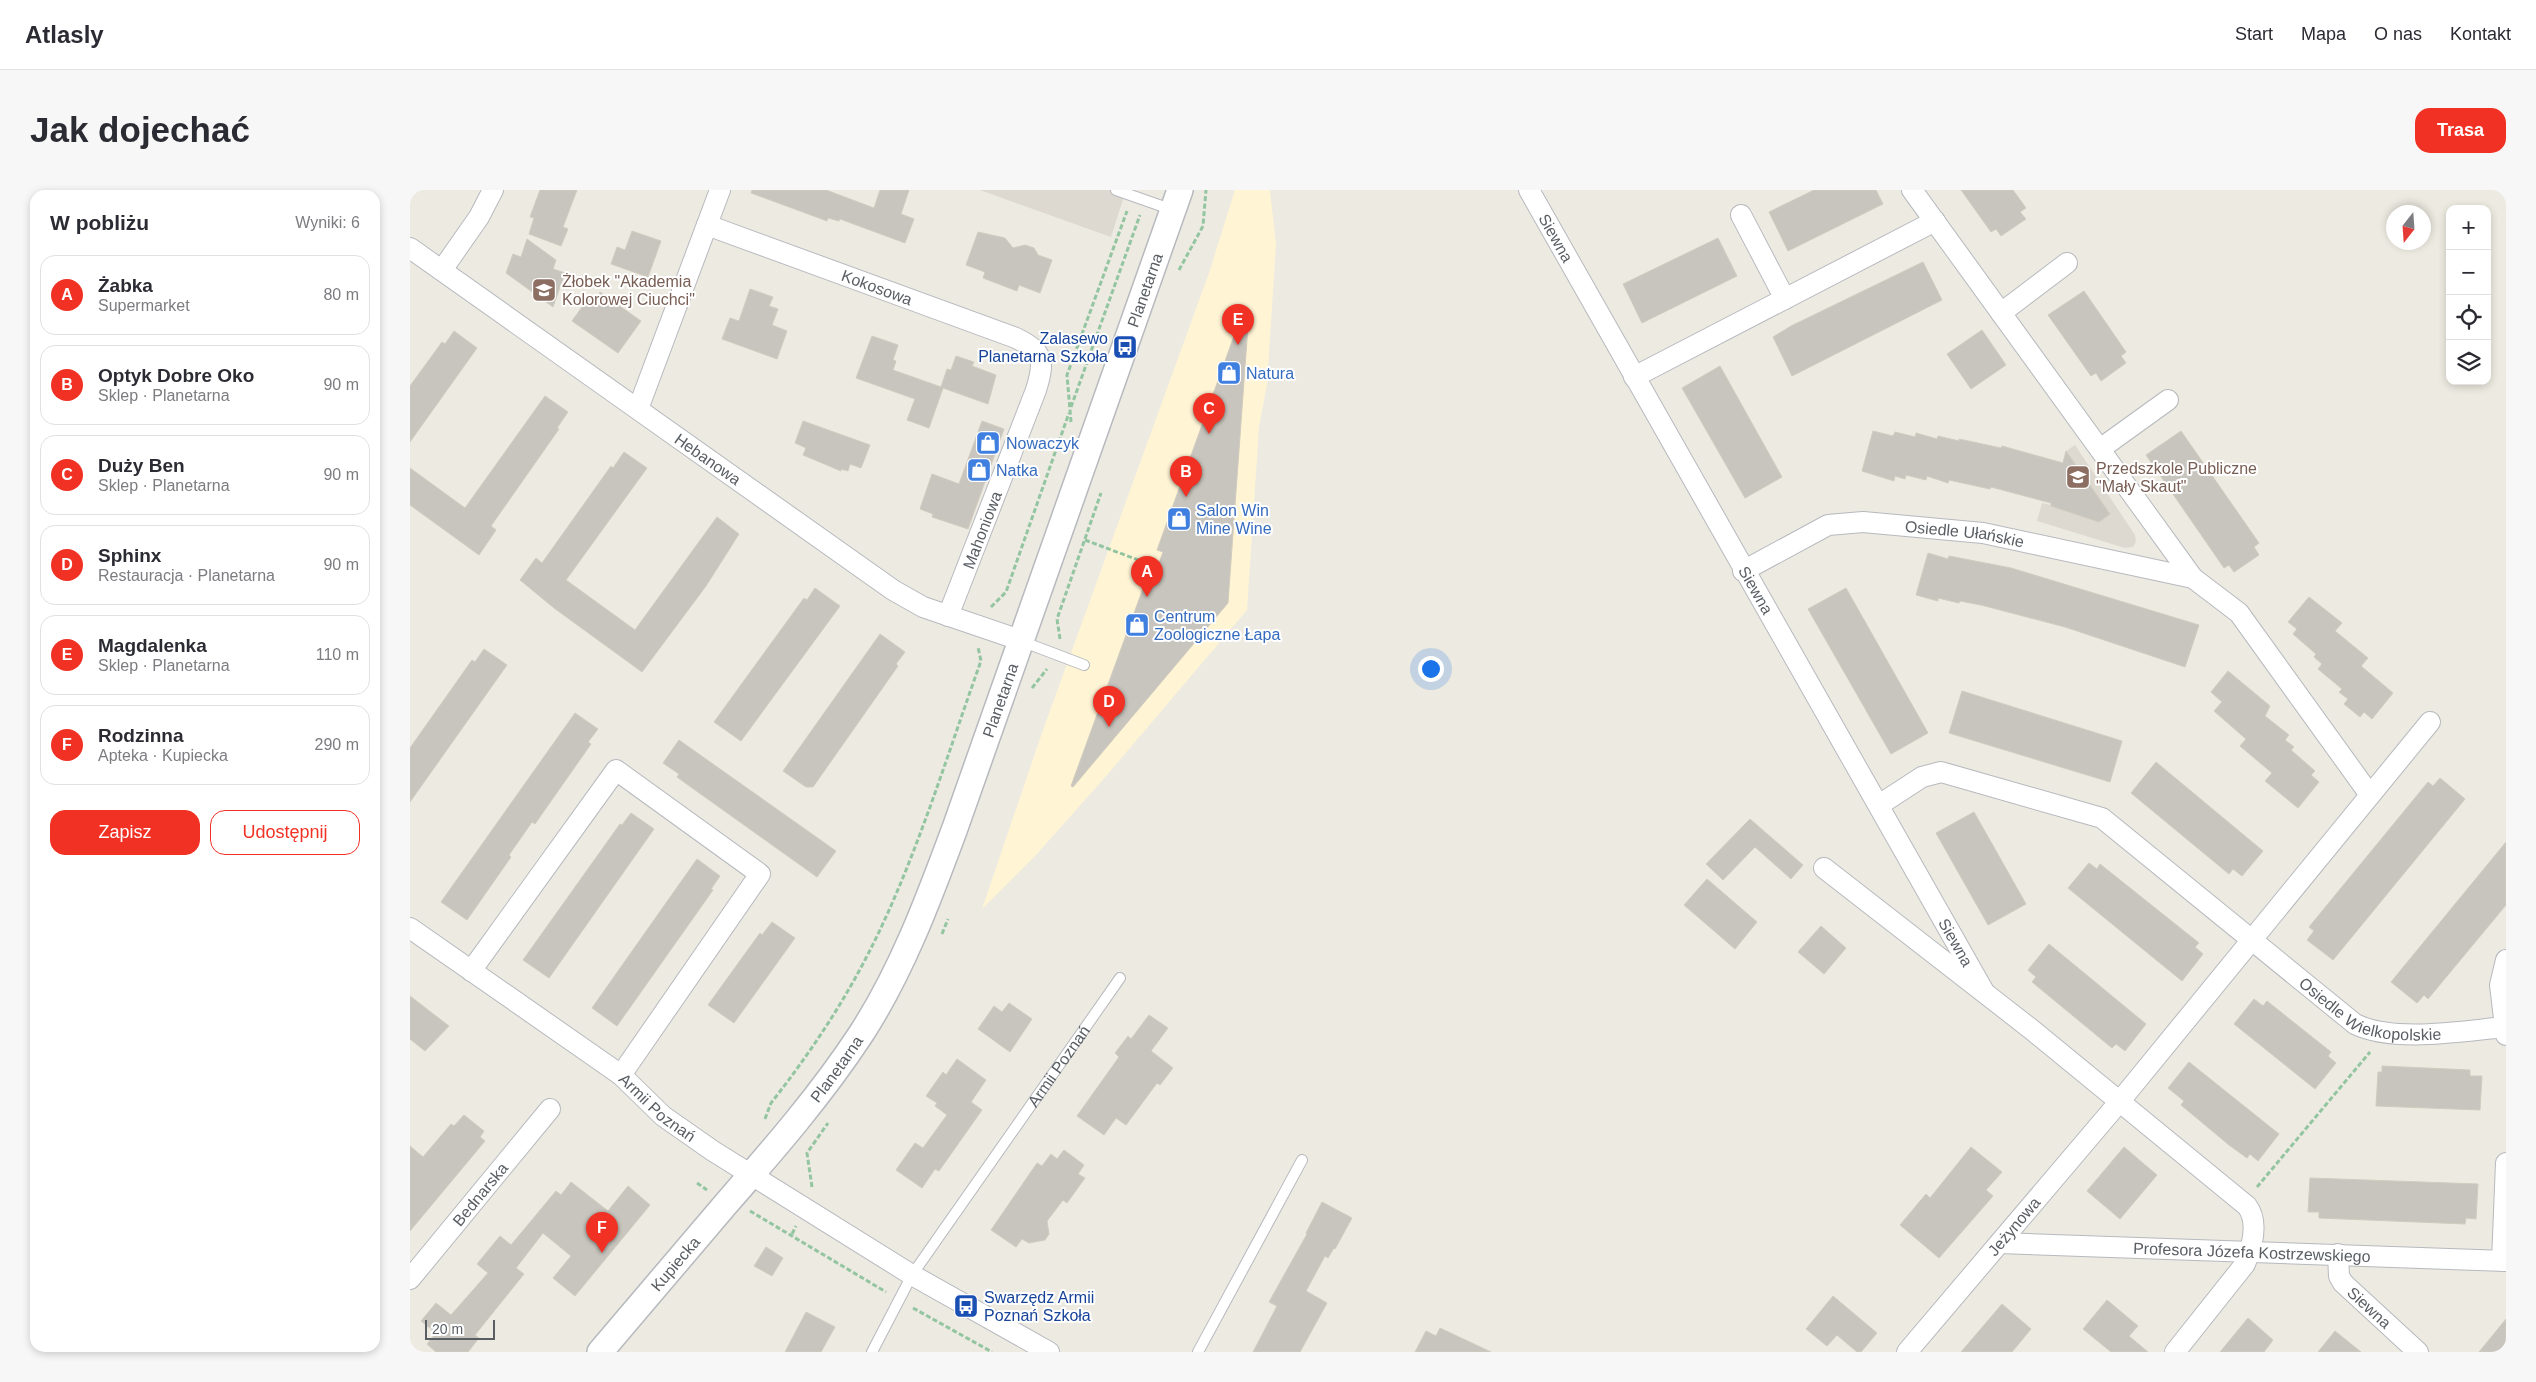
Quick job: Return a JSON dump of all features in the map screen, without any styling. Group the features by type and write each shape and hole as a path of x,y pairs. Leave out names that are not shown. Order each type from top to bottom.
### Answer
{"street":[{"path":"442,270 479,217 493,190"},
{"path":"638,409 720,190"},
{"name":"Siewna","path":"1529,190 1743,571 1879,805 1983,990"},
{"name":"Osiedle Ułańskie","path":"1912,190 2193,578 2239,613 2370,795"},
{"name":"Planetarna","path":"752,1176 829,1080 862,1033 891,980 936,879 1020,640 1084,467 1176,200"},
{"path":"1741,215 1785,299"},
{"path":"1634,378 1935,221"},
{"name":"Kokosowa","path":"707,225 1016,338 1030,345 1041,358"},
{"name":"Hebanowa","path":"410,248 893,590 923,607 1020,640"},
{"path":"2001,313 2067,262"},
{"name":"Mahoniowa","path":"948,616 1036,390 1041,373 1041,358"},
{"path":"2100,449 2168,400"},
{"name":"Osiedle Ułańskie","path":"1743,571 1828,525 1863,522 1983,534 2193,578"},
{"path":"2120,1101 2430,722"},
{"path":"471,971 616,770 760,874 621,1075"},
{"name":"Osiedle Wielkopolskie","path":"1879,805 1922,777 1941,772 2102,818 2355,1024 2366,1029 2387,1032 2438,1034 2506,1031 2500,985 2506,960"},
{"name":"Siewna","path":"1824,868 1983,990 2244,1203"},
{"name":"Armii Poznań","path":"410,928 621,1075 663,1116 752,1176 912,1275 1049,1352"},
{"name":"Jeżynowa","path":"1907,1352 2120,1101"},
{"name":"Bednarska","path":"410,1279 550,1109"},
{"path":"2504,1261 2506,1163"},
{"name":"Kupiecka","path":"600,1352 752,1176"},
{"path":"2175,1352 2236,1279 2251,1250 2252,1214 2244,1203"},
{"name":"Profesora Józefa Kostrzewskiego","path":"2000,1243 2251,1250 2504,1261"},
{"name":"Siewna","path":"2338,1254 2339,1276 2343,1283 2418,1352"}],"lane":[{"path":"1116,190 1144,200 1176,200"},
{"path":"1020,640 1084,665"},
{"name":"Armii Poznań","path":"872,1352 912,1275 1120,978"},
{"path":"1198,1352 1302,1160"}],"path":[{"path":"1072,428 1067,375 1133,196"},
{"path":"771,1119 764,1121 771,1103 835,1014 867,957 899,886 981,660 976,642 985,614 1006,592 1143,209 1144,200"},
{"path":"1085,540 1157,567"},
{"path":"2244,1203 2387,1032"},
{"path":"697,1183 727,1203 757,1213 899,1300 992,1352"}],"shaded area":[{"path":"980,190 1126,190 1111,237"},
{"path":"1235,190 1270,190 1276,245 1267,384 1259,427 1247,610 1107,775 1036,855 982,909 1043,730 1209,273"},
{"name":"Przedszkole Publiczne \"Mały Skaut\"","path":"2075,445 2135,535 2136,542 2133,547 2125,548 2037,521 2042,503 2051,505 2066,451"}],"building":[{"path":"540,190 577,190 563,227 568,229 561,246 529,234 534,218 530,217"},
{"path":"752,190 826,190 874,208 880,190 909,190 901,214 914,219 905,243 840,219 839,221 828,218 827,221 751,193"},
{"path":"1814,190 1876,190 1883,204 1788,251 1769,212"},
{"path":"1961,190 2013,190 2026,208 2020,212 2026,219 2001,236 1996,229 1991,232"},
{"path":"632,231 661,241 648,277 611,264 617,247 625,250"},
{"path":"978,232 1005,238 1013,248 1025,245 1034,248 1038,255 1052,260 1040,293 1019,285 1017,291 983,278 985,272 966,265"},
{"path":"1718,238 1737,276 1642,323 1623,284"},
{"name":"Żłobek \"Akademia Kolorowej Ciuchci\"","path":"527,239 556,260 553,269 565,273 553,307 506,273 513,254 521,257"},
{"path":"1923,262 1942,300 1792,376 1773,337 1791,326"},
{"path":"750,289 773,297 769,306 778,309 772,325 787,331 777,359 722,339 730,318 739,321"},
{"path":"2084,291 2126,352 2121,356 2126,363 2101,381 2096,373 2091,376 2048,315"},
{"path":"600,292 641,321 618,353 572,321 590,296 597,301"},
{"path":"1243,311 1249,312 1228,603 1073,787 1071,786 1145,583 1151,585 1163,552 1157,550"},
{"path":"1982,330 2006,365 1971,389 1947,354"},
{"path":"454,331 477,348 410,442 410,386 442,342 445,344"},
{"path":"872,336 898,345 893,360 896,361 893,370 941,387 947,369 951,370 956,356 974,362 972,366 996,375 988,404 943,388 929,428 907,420 915,399 856,378"},
{"path":"1720,366 1782,477 1745,498 1682,388"},
{"path":"545,396 568,412 557,428 559,429 491,526 496,530 479,555 410,505 410,468 465,508"},
{"path":"803,421 870,445 861,468 850,464 848,471 841,469 841,471 803,455 806,448 795,443"},
{"path":"982,421 1004,429 968,529 932,517 933,514 920,509 932,474 959,484"},
{"path":"1873,431 1893,436 1895,432 1915,437 1916,433 1937,439 1938,436 2001,448 2002,446 2063,463 2066,451 2110,514 2099,522 2051,506 2051,503 1991,487 1990,489 1949,480 1948,483 1927,476 1926,480 1906,475 1905,479 1895,476 1894,481 1862,471"},
{"path":"2181,431 2259,543 2254,547 2259,555 2234,572 2229,565 2224,568 2146,455"},
{"path":"624,452 647,468 566,580 635,630 717,517 739,534 706,586 642,672 554,608 520,580 536,558 542,563 611,466 613,468"},
{"path":"1928,553 1948,559 1949,556 2011,568 2199,625 2185,667 2065,627 1981,605 1960,601 1959,603 1938,598 1938,601 1916,595"},
{"path":"815,588 840,606 741,741 714,722 804,598 807,600"},
{"path":"1846,588 1928,733 1891,754 1808,609"},
{"path":"2309,597 2342,623 2335,631 2368,658 2361,666 2393,693 2372,719 2364,712 2360,717 2344,704 2348,699 2339,692 2342,689 2318,669 2322,664 2314,657 2316,654 2293,634 2297,629 2288,622"},
{"path":"880,634 905,652 896,664 898,666 813,787 806,787 783,771"},
{"path":"484,649 507,665 410,802 410,748 472,660 475,662"},
{"path":"2228,671 2270,706 2265,716 2289,735 2285,740 2294,747 2291,750 2315,771 2311,775 2319,782 2298,808 2265,781 2272,773 2240,746 2246,739 2214,711 2222,702 2211,692"},
{"path":"1962,691 2122,741 2110,782 1949,733"},
{"path":"575,713 598,729 588,742 591,744 535,824 532,822 509,855 511,857 467,920 441,902"},
{"path":"679,740 836,851 817,877 677,777 679,774 663,763"},
{"path":"2156,762 2263,851 2242,876 2233,869 2229,874 2131,793"},
{"path":"2440,778 2465,799 2333,960 2307,940 2314,931 2309,927 2428,782 2433,786"},
{"path":"1974,812 2026,904 1988,925 1936,833"},
{"path":"631,813 654,829 549,978 523,960 620,824 622,825"},
{"path":"1750,819 1803,865 1791,879 1755,847 1723,880 1706,864"},
{"path":"2506,842 2506,905 2428,999 2424,995 2417,1003 2391,982"},
{"path":"697,859 720,876 711,889 713,890 617,1026 592,1008"},
{"path":"2089,863 2097,869 2100,864 2199,943 2195,947 2203,954 2182,981 2068,888"},
{"path":"1707,879 1757,922 1735,949 1684,905"},
{"path":"772,922 795,938 734,1023 708,1005 760,933 762,935"},
{"path":"1821,926 1846,948 1824,974 1798,952"},
{"path":"2049,944 2146,1024 2125,1051 2116,1044 2112,1048 2032,982 2036,977 2028,970"},
{"path":"410,996 449,1026 425,1051 410,1039"},
{"path":"2254,999 2263,1006 2267,1001 2331,1052 2328,1056 2336,1063 2315,1089 2234,1024"},
{"path":"1009,1003 1032,1019 1010,1052 978,1029 994,1006 1002,1012"},
{"path":"1149,1015 1168,1028 1151,1051 1173,1068 1160,1085 1157,1083 1126,1125 1116,1118 1104,1135 1077,1116 1119,1057 1115,1053 1128,1036 1131,1039"},
{"path":"957,1059 986,1080 971,1102 982,1110 939,1171 935,1169 922,1188 896,1170 915,1143 923,1148 947,1115 935,1106 937,1103 926,1096 943,1072 946,1075"},
{"path":"2189,1062 2279,1134 2258,1161 2250,1154 2247,1158 2229,1145 2181,1105 2184,1101 2168,1088"},
{"path":"2382,1066 2470,1070 2470,1076 2482,1076 2480,1110 2376,1106 2378,1072 2382,1072"},
{"path":"464,1115 484,1131 480,1137 485,1141 410,1231 410,1146 423,1157 451,1124 454,1126"},
{"path":"1971,1147 2002,1172 1986,1190 1993,1196 1939,1258 1900,1225 1926,1194 1930,1198"},
{"path":"2124,1147 2157,1175 2120,1219 2087,1191"},
{"path":"1064,1150 1084,1165 1078,1174 1085,1178 1067,1203 1063,1200 1047,1221 1049,1234 1045,1240 1029,1243 1022,1239 1016,1247 991,1230 1037,1163 1042,1166 1051,1154 1057,1159"},
{"path":"2310,1178 2478,1184 2476,1219 2466,1218 2465,1224 2319,1218 2319,1212 2308,1212"},
{"path":"571,1182 608,1211 628,1186 650,1205 575,1296 553,1278 571,1256 543,1233 516,1268 524,1274 475,1335 479,1338 468,1352 436,1352 427,1344 436,1333 421,1321 436,1303 451,1315 488,1273 477,1264 500,1236 511,1245 556,1191 561,1195"},
{"path":"1322,1202 1352,1218 1335,1249 1328,1258 1325,1256 1306,1291 1327,1303 1300,1352 1253,1352 1277,1306 1269,1302 1307,1234"},
{"path":"766,1247 783,1258 772,1276 754,1266"},
{"path":"1833,1296 1877,1333 1861,1352 1857,1352 1837,1335 1827,1346 1806,1329"},
{"path":"2107,1300 2138,1326 2129,1336 2148,1352 2111,1352 2083,1329"},
{"path":"2002,1304 2031,1329 2012,1352 1961,1352"},
{"path":"806,1312 835,1327 821,1352 785,1352"},
{"path":"2248,1318 2273,1340 2264,1352 2220,1352"},
{"path":"2506,1319 2506,1352 2479,1352"},
{"path":"1440,1328 1491,1352 1415,1352 1426,1331 1436,1336"},
{"path":"2335,1331 2361,1352 2318,1352"}],"place":[{"name":"Żłobek \"Akademia Kolorowej Ciuchci\"","path":"544,290"},
{"name":"Magdalenka","path":"1238,345"},
{"name":"Zalasewo Planetarna Szkoła","path":"1125,347"},
{"name":"Natura","path":"1229,373"},
{"name":"Duży Ben","path":"1209,434"},
{"name":"Nowaczyk","path":"988,443"},
{"name":"Natka","path":"979,470"},
{"name":"Przedszkole Publiczne \"Mały Skaut\"","path":"2078,477"},
{"name":"Optyk Dobre Oko","path":"1186,497"},
{"name":"Salon Win Mine Wine","path":"1179,519"},
{"name":"Żabka","path":"1147,597"},
{"name":"Centrum Zoologiczne Łapa","path":"1137,625"},
{"name":"Sphinx","path":"1109,727"},
{"name":"Rodzinna","path":"602,1253"},
{"name":"Swarzędz Armii Poznań Szkoła","path":"966,1306"}]}
